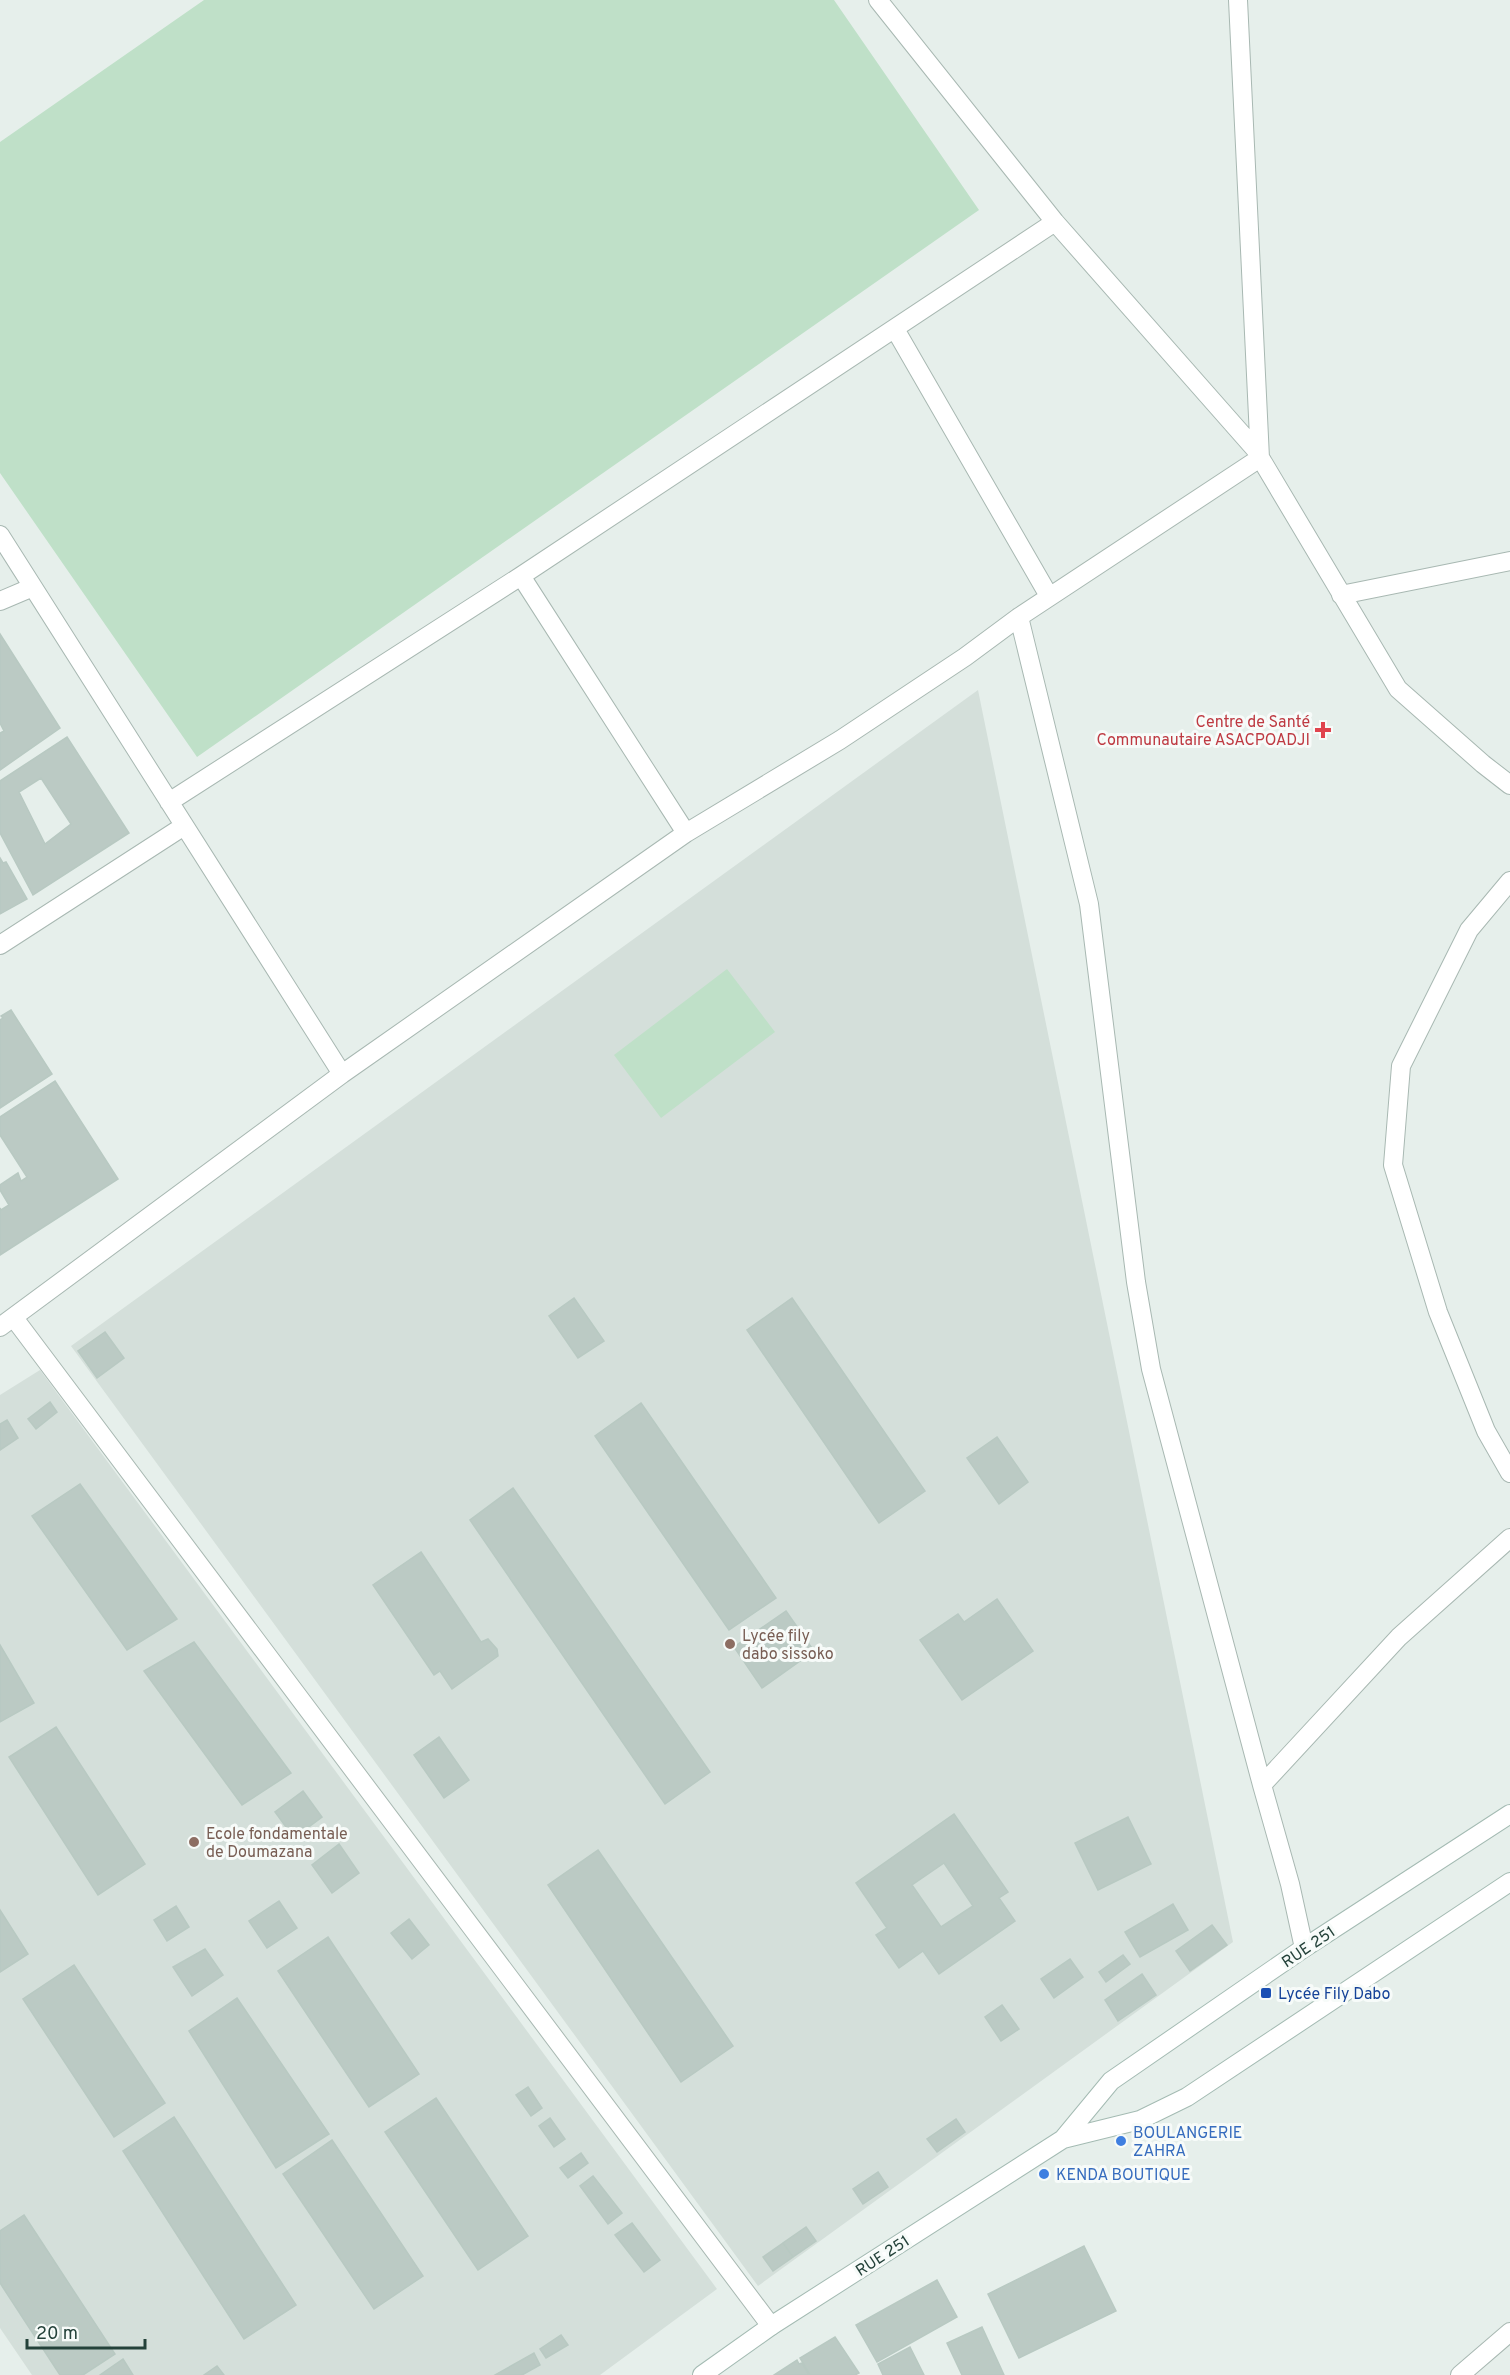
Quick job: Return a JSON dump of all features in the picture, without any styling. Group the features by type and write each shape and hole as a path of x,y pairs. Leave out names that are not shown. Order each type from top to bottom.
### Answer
{"street":[{"path":"878,0 1054,222 1255,449 1398,689 1483,764 1510,784"},
{"path":"1238,0 1260,459"},
{"path":"169,802 520,576 1054,222"},
{"path":"894,329 1049,596"},
{"path":"771,2326 7,1322 342,1074 686,833 840,740 965,657 1019,616 1260,459"},
{"path":"0,535 342,1074"},
{"path":"1341,595 1510,561"},
{"path":"520,576 686,833"},
{"path":"0,601 33,586"},
{"path":"1019,616 1089,904 1136,1282 1150,1369 1290,1884 1304,1948"},
{"path":"0,945 184,826"},
{"path":"1510,881 1469,930 1401,1066 1393,1165 1438,1312 1486,1431 1510,1473"},
{"path":"1262,1785 1399,1637 1510,1539"},
{"name":"RUE 251","path":"702,2375 771,2326 1064,2139 1111,2081 1304,1948 1510,1814"},
{"name":"RUE 251","path":"1064,2139 1140,2120 1187,2097 1510,1882"},
{"path":"1460,2375 1510,2332"}],"shaded area":[{"name":"Lycée fily dabo sissoko","path":"978,690 1233,1942 758,2286 71,1346"},
{"name":"Ecole fondamentale de Doumazana","path":"40,1370 717,2289 600,2375 32,2375 0,2328 0,1395"}],"green space":[{"path":"204,0 834,0 979,210 197,757 0,473 0,142"},
{"path":"727,969 775,1032 661,1118 614,1055"}],"building":[{"path":"0,634 60,728 0,770 0,733 4,731 0,723"},
{"path":"67,737 129,833 33,895 0,833 0,781"},
{"path":"41,778 71,824 45,844 19,792"},
{"path":"0,858 3,863 6,862 27,899 0,914"},
{"path":"11,1010 52,1074 0,1108 0,1020 3,1018 1,1016"},
{"path":"55,1081 118,1179 0,1255 0,1208 1,1210 9,1205 0,1190 0,1185 18,1173 21,1181 27,1177 0,1135 0,1117"},
{"path":"574,1298 604,1341 578,1358 549,1316"},
{"path":"792,1298 925,1491 879,1523 747,1330"},
{"path":"105,1332 124,1358 97,1378 78,1351"},
{"path":"50,1402 57,1412 36,1429 28,1419"},
{"path":"641,1403 776,1598 729,1630 595,1436"},
{"path":"7,1420 18,1438 0,1450 0,1424"},
{"path":"997,1437 1028,1482 999,1504 967,1458"},
{"path":"80,1484 177,1619 127,1650 32,1516"},
{"path":"513,1488 710,1772 665,1804 470,1520"},
{"path":"421,1552 481,1642 488,1639 497,1649 498,1656 452,1689 440,1671 434,1675 373,1585"},
{"path":"997,1599 1033,1651 962,1700 920,1640 958,1614 964,1622"},
{"path":"786,1611 814,1651 762,1688 734,1647"},
{"path":"194,1642 291,1773 242,1805 144,1671"},
{"path":"0,1645 34,1703 0,1722"},
{"path":"56,1727 145,1864 98,1895 9,1757"},
{"path":"439,1737 469,1780 444,1798 414,1755"},
{"path":"303,1791 322,1817 294,1838 275,1812"},
{"path":"954,1814 1008,1892 999,1898 1015,1921 939,1974 923,1951 899,1968 876,1935 887,1928 856,1883","holes":["944,1863 973,1906 941,1927 912,1885"]},
{"path":"1128,1817 1151,1864 1098,1890 1075,1843"},
{"path":"339,1844 359,1873 332,1893 312,1865"},
{"path":"598,1850 733,2046 681,2082 548,1885"},
{"path":"279,1901 297,1928 267,1948 249,1921"},
{"path":"1173,1904 1188,1930 1140,1957 1125,1932"},
{"path":"176,1906 189,1927 167,1941 154,1920"},
{"path":"0,1910 28,1954 0,1972"},
{"path":"409,1919 429,1945 412,1959 391,1933"},
{"path":"1212,1925 1227,1945 1190,1971 1176,1951"},
{"path":"328,1937 419,2074 369,2107 278,1971"},
{"path":"205,1949 223,1975 192,1996 173,1967"},
{"path":"1123,1955 1130,1964 1106,1982 1099,1972"},
{"path":"1070,1959 1083,1977 1054,1998 1041,1979"},
{"path":"74,1965 165,2103 114,2137 23,1999"},
{"path":"1142,1974 1156,1995 1118,2021 1105,2000"},
{"path":"237,1998 329,2134 276,2168 189,2031"},
{"path":"1002,2005 1019,2029 1001,2041 985,2017"},
{"path":"528,2087 542,2108 531,2116 516,2095"},
{"path":"436,2098 528,2236 478,2270 385,2132"},
{"path":"174,2117 296,2305 244,2339 123,2151"},
{"path":"550,2118 565,2139 554,2147 539,2126"},
{"path":"956,2119 965,2132 937,2152 927,2139"},
{"path":"332,2140 423,2276 374,2309 283,2174"},
{"path":"581,2153 588,2163 568,2178 560,2168"},
{"path":"878,2172 888,2187 863,2204 853,2189"},
{"path":"593,2176 622,2213 608,2224 580,2186"},
{"path":"24,2215 115,2354 83,2375 60,2375 0,2283 0,2231"},
{"path":"632,2223 660,2260 644,2272 615,2235"},
{"path":"806,2227 816,2241 793,2257 783,2243"},
{"path":"783,2243 793,2257 773,2271 763,2257"},
{"path":"1084,2246 1116,2311 1019,2358 988,2294"},
{"path":"937,2280 957,2317 877,2362 856,2325"},
{"path":"982,2327 1004,2375 962,2375 947,2343"},
{"path":"561,2335 568,2345 546,2358 540,2349"},
{"path":"835,2337 859,2373 855,2375 810,2375 800,2358"},
{"path":"910,2347 924,2375 883,2375 878,2364"},
{"path":"534,2353 540,2365 522,2375 495,2375"},
{"path":"123,2359 133,2375 100,2375"},
{"path":"797,2360 799,2364 802,2363 809,2375 774,2375"},
{"path":"217,2366 224,2375 204,2375"}],"place":[{"name":"Centre de Santé Communautaire ASACPOADJI","path":"1323,730"},
{"name":"Lycée fily dabo sissoko","path":"730,1644"},
{"name":"Ecole fondamentale de Doumazana","path":"194,1842"},
{"name":"Lycée Fily Dabo","path":"1266,1993"},
{"name":"BOULANGERIE ZAHRA","path":"1121,2141"},
{"name":"KENDA BOUTIQUE","path":"1044,2174"}]}
